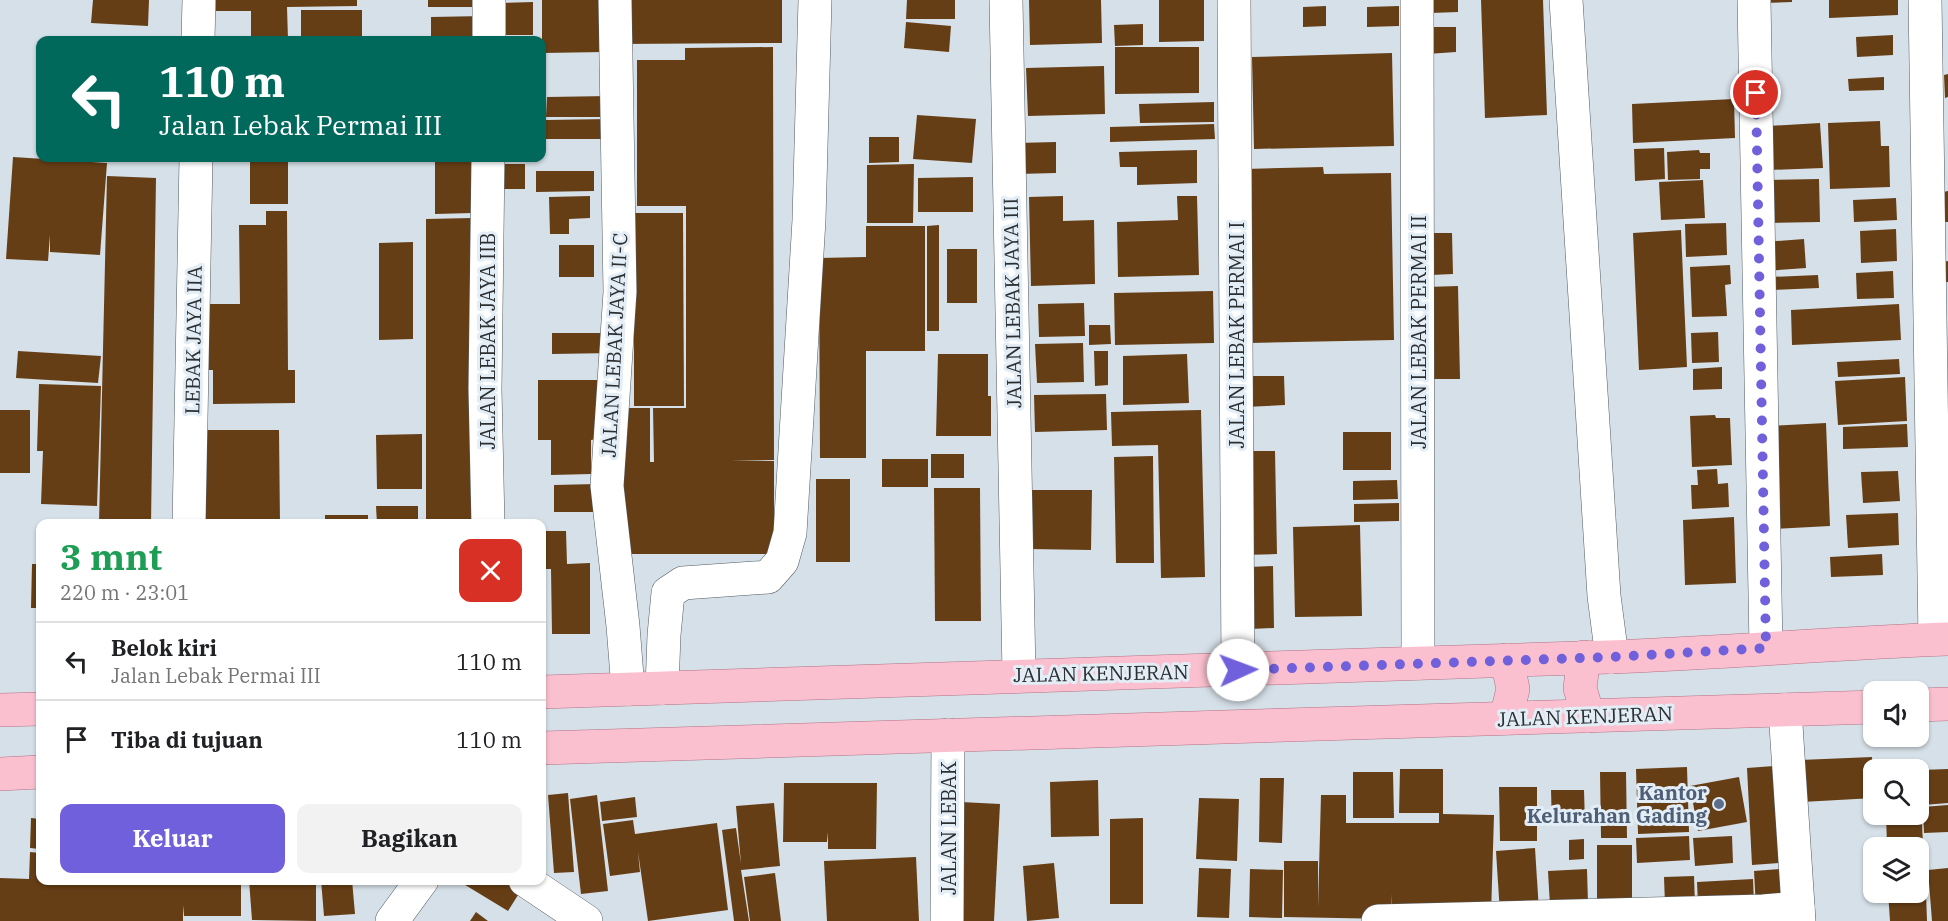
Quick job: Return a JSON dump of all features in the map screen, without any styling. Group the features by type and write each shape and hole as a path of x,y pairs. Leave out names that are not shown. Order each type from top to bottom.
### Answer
{"main road":[{"name":"JALAN KENJERAN","path":"546,692 1598,657 1942,639"},
{"path":"1588,716 1580,688 1598,657"},
{"path":"1506,718 1513,689 1507,660"},
{"path":"1929,705 1948,704"},
{"name":"JALAN KENJERAN","path":"546,748 1863,707"},
{"path":"0,710 36,709"},
{"path":"0,774 36,772"}],"street":[{"path":"198,36 199,0"},
{"path":"489,0 489,36"},
{"name":"JALAN LEBAK JAYA II-C","path":"615,0 620,292 607,486 628,689"},
{"path":"662,688 668,593 683,583 768,578 782,561 790,533 808,220 815,0"},
{"name":"JALAN LEBAK JAYA III","path":"1006,0 1019,675"},
{"name":"JALAN LEBAK PERMAI I","path":"1234,0 1238,670"},
{"name":"JALAN LEBAK PERMAI II","path":"1417,0 1418,663"},
{"path":"1566,0 1604,596 1598,657"},
{"path":"1754,0 1766,648"},
{"path":"1925,0 1942,639"},
{"name":"LEBAK JAYA IIA","path":"189,519 196,162"},
{"name":"JALAN LEBAK JAYA IIB","path":"488,162 485,389 488,519"},
{"path":"1378,921 1762,911 1798,915 1785,710"},
{"name":"JALAN LEBAK","path":"947,921 948,735"},
{"path":"392,921 418,885"},
{"path":"532,885 586,921"}],"building":[{"path":"93,0 149,0 148,26 91,23"},
{"path":"216,0 357,0 357,6 287,7 288,36 251,36 251,11 216,11"},
{"path":"428,0 481,0 481,7 428,7"},
{"path":"542,0 604,0 604,52 546,53 546,36 542,36"},
{"path":"619,0 782,0 782,43 619,44"},
{"path":"907,0 955,0 955,19 906,19"},
{"path":"1029,0 1101,0 1102,43 1030,45"},
{"path":"1159,0 1204,0 1204,41 1159,42"},
{"path":"1431,0 1458,0 1458,12 1431,13"},
{"path":"1481,0 1543,0 1547,115 1485,118"},
{"path":"1763,0 1792,0 1792,2 1763,3"},
{"path":"1829,0 1898,0 1898,15 1829,18"},
{"path":"533,2 533,35 499,35 499,3"},
{"path":"1326,6 1326,26 1303,27 1303,7"},
{"path":"1399,6 1399,26 1367,27 1367,7"},
{"path":"301,10 362,10 362,36 301,36"},
{"path":"484,16 484,36 431,36 431,17"},
{"path":"906,22 951,26 949,52 904,48"},
{"path":"1143,24 1143,45 1115,46 1114,25"},
{"path":"1427,27 1456,27 1456,52 1427,54"},
{"path":"1893,35 1893,55 1857,57 1856,37"},
{"path":"773,47 774,460 730,461 774,461 774,554 617,554 617,408 650,408 650,462 654,462 653,408 686,408 686,206 637,206 637,60 685,60 685,48"},
{"path":"1115,47 1199,47 1199,93 1115,94"},
{"path":"1392,53 1394,146 1254,149 1252,57"},
{"path":"1104,66 1105,114 1028,116 1026,68"},
{"path":"1948,74 1948,97 1945,98 1944,75"},
{"path":"1884,77 1884,90 1849,91 1848,79"},
{"path":"610,96 610,117 546,117 547,97"},
{"path":"1734,99 1735,138 1633,143 1632,104"},
{"path":"1214,102 1214,122 1140,123 1139,104"},
{"path":"917,115 976,119 972,163 913,159"},
{"path":"610,119 611,139 546,139 546,120"},
{"path":"1880,121 1881,146 1889,146 1890,187 1830,189 1828,123"},
{"path":"1820,123 1823,168 1770,170 1768,126"},
{"path":"1214,124 1215,139 1110,142 1110,127"},
{"path":"869,137 899,137 899,162 869,163"},
{"path":"1056,142 1056,173 1017,174 1017,143"},
{"path":"1664,148 1665,179 1635,181 1634,149"},
{"path":"1197,150 1197,183 1137,185 1137,167 1120,167 1119,152"},
{"path":"1699,150 1700,153 1710,153 1710,169 1700,169 1700,179 1668,180 1667,152"},
{"path":"13,157 36,158 36,162 107,163 100,255 50,252 50,235 48,261 6,259"},
{"path":"250,162 288,162 288,204 250,204"},
{"path":"435,162 472,162 473,213 435,214"},
{"path":"498,164 525,164 525,189 499,189"},
{"path":"914,164 913,223 867,223 867,165"},
{"path":"1323,167 1324,174 1391,173 1394,340 1249,343 1245,169"},
{"path":"536,171 594,171 594,191 536,192"},
{"path":"107,176 156,178 151,519 99,519"},
{"path":"973,177 973,212 918,212 918,178"},
{"path":"1819,179 1820,222 1765,223 1764,180"},
{"path":"1703,180 1705,218 1661,220 1659,182"},
{"path":"1948,191 1948,222 1945,222 1943,192"},
{"path":"590,196 590,218 569,219 569,234 550,234 549,197"},
{"path":"1063,196 1063,221 1094,220 1095,284 1031,286 1029,197"},
{"path":"1177,196 1197,196 1199,275 1118,277 1117,222 1178,220"},
{"path":"1896,198 1897,220 1854,222 1853,200"},
{"path":"266,211 287,211 288,370 295,370 295,403 213,404 213,370 199,370 199,304 240,304 239,225 266,225"},
{"path":"634,213 683,213 684,406 634,406"},
{"path":"472,218 473,519 426,519 426,219"},
{"path":"1726,223 1727,255 1686,257 1685,224"},
{"path":"939,225 939,331 927,331 927,226"},
{"path":"866,226 925,226 925,351 866,351 866,458 820,458 819,258 866,257"},
{"path":"1896,229 1897,261 1861,263 1860,231"},
{"path":"1681,230 1687,367 1639,370 1633,233"},
{"path":"1430,233 1452,233 1453,274 1431,275"},
{"path":"1804,239 1806,268 1765,271 1763,242"},
{"path":"413,242 413,339 379,340 379,243"},
{"path":"559,245 594,245 594,277 559,277"},
{"path":"947,249 977,249 977,303 947,303"},
{"path":"1948,261 1948,282 1944,282 1942,262"},
{"path":"1730,265 1731,284 1725,285 1727,316 1692,317 1690,267"},
{"path":"1893,271 1894,298 1857,299 1856,273"},
{"path":"1818,275 1819,288 1771,290 1770,277"},
{"path":"1458,286 1460,379 1427,379 1426,287"},
{"path":"1213,291 1214,343 1115,345 1114,293"},
{"path":"1084,303 1085,336 1039,337 1038,304"},
{"path":"1899,304 1901,340 1792,345 1791,310"},
{"path":"1089,325 1110,325 1111,344 1089,345"},
{"path":"1718,332 1719,362 1692,363 1691,333"},
{"path":"552,333 613,333 613,353 552,354"},
{"path":"1083,343 1084,382 1037,383 1035,344"},
{"path":"18,351 101,356 98,383 16,378"},
{"path":"1094,351 1108,351 1108,385 1095,386"},
{"path":"938,354 988,354 991,436 936,436"},
{"path":"1187,354 1189,403 1123,405 1123,356"},
{"path":"1899,359 1900,374 1838,377 1837,362"},
{"path":"1722,367 1722,389 1693,390 1693,369"},
{"path":"1244,376 1284,376 1285,405 1245,407"},
{"path":"1905,377 1907,421 1838,425 1835,381"},
{"path":"538,380 598,380 598,439 591,440 591,474 551,475 551,440 538,440"},
{"path":"39,384 101,386 97,506 41,504 43,451 37,451"},
{"path":"1106,394 1107,430 1035,432 1034,395"},
{"path":"0,410 30,410 30,473 0,473"},
{"path":"1201,410 1205,577 1161,578 1158,445 1112,446 1111,412"},
{"path":"1715,415 1716,418 1730,418 1732,465 1692,467 1690,416"},
{"path":"1826,423 1830,526 1772,529 1768,426"},
{"path":"1907,424 1908,447 1843,449 1843,427"},
{"path":"196,430 279,430 280,519 195,519"},
{"path":"1343,432 1391,432 1391,470 1343,470"},
{"path":"422,434 422,489 377,489 376,435"},
{"path":"1240,451 1275,451 1277,554 1242,555"},
{"path":"931,454 964,454 964,478 931,478"},
{"path":"1153,456 1154,563 1116,563 1114,457"},
{"path":"882,459 928,459 928,487 882,487"},
{"path":"1717,469 1718,484 1728,483 1729,507 1692,509 1691,485 1698,485 1697,470"},
{"path":"1898,471 1900,501 1863,503 1861,472"},
{"path":"816,479 850,479 850,562 816,562"},
{"path":"1397,480 1398,499 1353,500 1353,481"},
{"path":"596,484 596,512 554,512 554,485"},
{"path":"934,488 980,488 981,621 935,621"},
{"path":"1029,490 1092,490 1091,550 1029,549"},
{"path":"1399,503 1399,521 1354,522 1354,504"},
{"path":"376,506 418,506 418,519 377,519"},
{"path":"1898,513 1899,545 1848,548 1846,515"},
{"path":"325,515 368,515 368,519 325,519"},
{"path":"1734,517 1736,583 1685,585 1683,520"},
{"path":"1360,525 1362,616 1295,617 1293,527"},
{"path":"546,531 566,531 567,564 590,563 590,634 552,634 551,569 546,569"},
{"path":"1882,554 1883,575 1831,577 1830,557"},
{"path":"32,564 36,564 36,608 31,608"},
{"path":"1273,566 1274,628 1250,629 1249,567"},
{"path":"1872,757 1872,759 1863,759 1863,799 1802,802 1800,760"},
{"path":"1774,766 1779,863 1752,865 1747,768"},
{"path":"1687,767 1689,832 1638,834 1636,769"},
{"path":"1400,769 1443,769 1443,814 1494,815 1491,915 1392,920 1391,894 1391,919 1284,917 1284,861 1318,861 1318,907 1321,795 1346,795 1346,823 1439,823 1439,813 1399,813"},
{"path":"1948,769 1948,803 1929,805 1929,770"},
{"path":"1353,772 1393,772 1394,818 1353,818"},
{"path":"1600,772 1626,772 1627,838 1601,838"},
{"name":"Kantor Kelurahan Gading","path":"1739,777 1747,822 1698,831 1690,786"},
{"path":"1260,778 1284,778 1282,843 1259,842"},
{"path":"1098,780 1099,836 1051,837 1050,782"},
{"path":"784,783 877,783 876,849 828,849 828,832 827,842 783,842"},
{"path":"1499,787 1537,787 1537,841 1500,841"},
{"path":"1551,790 1584,790 1585,824 1552,825"},
{"path":"568,793 574,872 554,873 548,795"},
{"path":"597,795 608,891 581,894 570,799"},
{"path":"635,797 637,817 602,821 600,802"},
{"path":"1199,798 1239,799 1237,861 1196,859"},
{"path":"961,802 1000,804 994,921 955,921"},
{"path":"774,803 780,866 741,870 749,921 734,921 722,830 736,828 741,864 736,806"},
{"path":"1948,805 1948,832 1924,833 1924,825 1929,825 1929,807"},
{"path":"31,818 36,819 36,849 30,848"},
{"path":"1143,818 1143,904 1110,904 1110,819"},
{"path":"633,820 635,834 717,823 728,910 648,921 638,852 640,872 610,876 603,824"},
{"path":"1886,825 1922,825 1923,837 1887,837"},
{"path":"1689,836 1690,860 1637,863 1636,838"},
{"path":"1732,836 1733,863 1695,866 1693,838"},
{"path":"1584,839 1584,859 1569,860 1569,840"},
{"path":"1597,845 1632,845 1632,907 1597,907"},
{"path":"1535,848 1539,911 1500,914 1496,851"},
{"path":"30,852 36,853 36,885 241,885 241,916 184,916 183,905 183,921 0,921 0,878 29,879"},
{"path":"916,857 919,921 827,921 824,861"},
{"path":"1054,863 1059,918 1027,921 1023,866"},
{"path":"1199,868 1231,869 1229,918 1197,917"},
{"path":"1948,868 1948,921 1932,921 1929,870"},
{"path":"1250,869 1283,870 1282,918 1249,917"},
{"path":"1587,869 1588,904 1550,906 1548,871"},
{"path":"1781,869 1783,906 1756,908 1754,871"},
{"path":"775,873 781,921 750,921 744,877"},
{"path":"1694,876 1695,905 1665,905 1664,877"},
{"path":"1753,879 1754,903 1698,905 1697,882"},
{"path":"249,885 316,885 316,921 252,920"},
{"path":"321,885 352,885 355,914 324,916"},
{"path":"465,885 518,885 514,893 518,895 508,911"},
{"path":"1889,903 1926,903 1927,921 1890,921"},
{"path":"476,912 488,921 470,921"}],"place":[{"name":"Kantor Kelurahan Gading","path":"1719,804"}],"route":[{"path":"1238,670 1612,657 1766,648 1756,93"}]}
